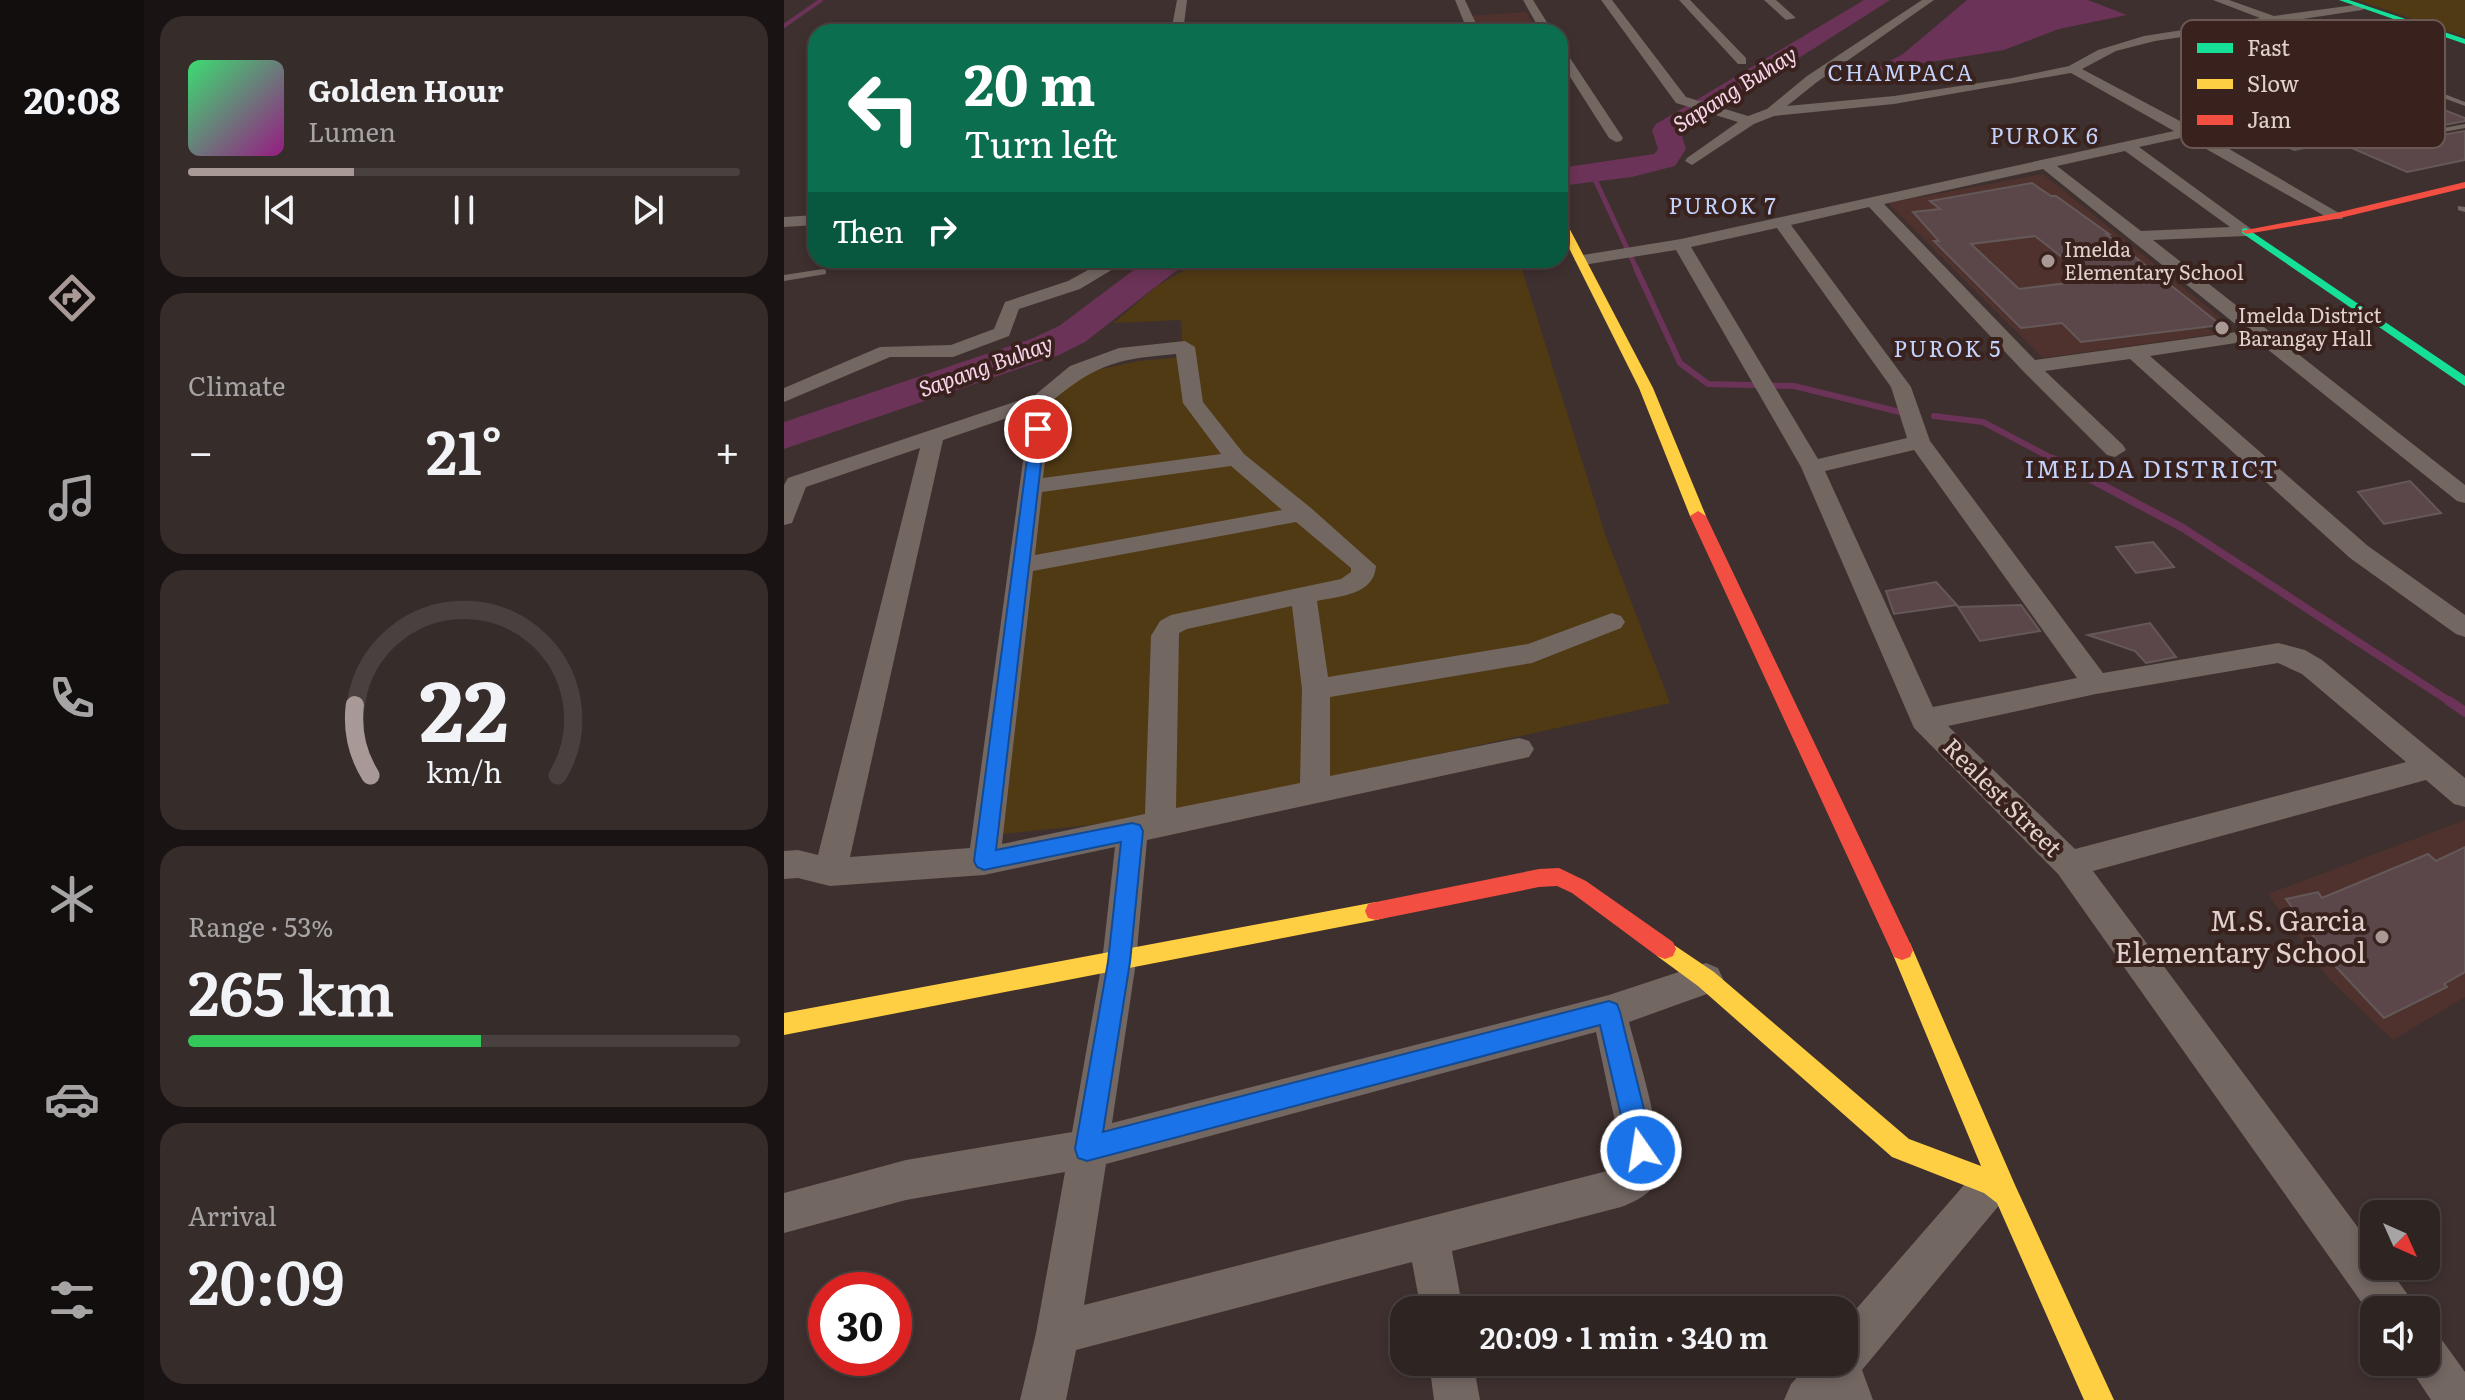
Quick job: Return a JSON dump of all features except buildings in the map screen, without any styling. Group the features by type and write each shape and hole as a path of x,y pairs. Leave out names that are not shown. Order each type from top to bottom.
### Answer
{"street":[{"path":"1178,24 1182,0"},
{"path":"1460,0 1470,24"},
{"path":"1528,0 1542,24"},
{"path":"1606,0 1681,100 1749,121"},
{"path":"1684,0 1742,61"},
{"path":"1769,0 1790,18"},
{"path":"1772,112 1812,79 1929,0"},
{"path":"2218,0 2276,20 2362,7"},
{"path":"2342,0 2400,20"},
{"path":"1692,161 1749,121 1772,112 1894,100 2012,82 2073,69 2089,57 2121,44 2181,34"},
{"path":"2445,35 2465,42"},
{"path":"1568,64 1616,138"},
{"path":"2073,69 2181,127"},
{"path":"1583,260 1681,244 2181,134"},
{"path":"2129,147 2465,382"},
{"path":"2218,148 2336,216"},
{"path":"2047,165 2465,496"},
{"path":"2138,236 2246,231 2336,216 2465,185"},
{"path":"1872,201 2030,367 2115,450"},
{"path":"784,222 808,220"},
{"path":"1781,222 1901,387 1919,442 2096,684"},
{"path":"1568,234 1646,388 1689,497 1879,896 1999,1188 2099,1400"},
{"name":"Realest Street","path":"1681,244 1812,467 1924,720 2069,864 2383,1296"},
{"path":"784,396 887,351 953,351 1002,332 1011,306 1074,285 1105,268"},
{"path":"2030,367 2260,334"},
{"path":"784,518 796,483 1042,399 1077,370 1126,352 1185,347 1193,403 1236,459 1364,566 1363,576 1349,586 1180,621 1169,627 1164,636 1146,828 1119,962 1058,1333 1043,1400"},
{"path":"2135,353 2359,552 2465,628"},
{"path":"984,861 1042,399"},
{"path":"830,872 933,438"},
{"path":"1812,467 1919,442"},
{"path":"1031,487 1236,459"},
{"path":"1022,565 1303,513"},
{"path":"1303,594 1316,689 1315,792"},
{"path":"1316,689 1532,653 1612,622"},
{"path":"1924,720 2096,684 2278,653 2312,667 2465,795"},
{"path":"784,865 798,864 830,872 984,861 1519,749"},
{"path":"2069,864 2431,767"},
{"path":"784,1024 1119,962 1539,878 1559,877 1579,887 1706,979 1901,1148 1999,1188"},
{"path":"784,1213 906,1180 1087,1149 1609,1012 1706,979"},
{"path":"1058,1333 1621,1187 1639,1173 1641,1150 1609,1012"},
{"path":"1858,1353 1999,1188"},
{"path":"1429,1238 1439,1296"},
{"path":"2440,1375 2458,1400"},
{"path":"1453,1376 1457,1400"},
{"path":"1807,1400 1837,1376"}],"lane":[{"path":"2445,96 2465,104"},
{"path":"2445,130 2465,126"},
{"path":"784,278 823,272"}],"shaded area":[{"path":"1967,0 2088,0 2127,15 2059,29 2004,50 1869,72 1903,54"},
{"path":"2357,0 2465,0 2465,37 2445,30 2445,20 2415,20"},
{"path":"1526,12 1533,24 1474,24 1471,16"},
{"name":"Imelda Elementary School","path":"2043,174 2221,318 2199,322 2215,334 2043,358 1888,203"},
{"path":"1187,268 1522,268 1605,534 1670,703 1139,820 1002,834 1048,399 1092,371 1139,361 1183,357 1181,320 1114,323 1157,286"},
{"name":"M.S. Garcia Elementary School","path":"2465,820 2465,997 2393,1040 2329,979 2268,894"}],"waterway":[{"path":"784,26 821,0"},
{"name":"Sapang Buhay","path":"1568,176 1632,168 1665,160 1672,149 1666,130 1879,0"},
{"path":"1592,173 1637,270"},
{"name":"Sapang Buhay","path":"784,436 1045,347 1072,334 1159,268"},
{"path":"1636,268 1680,363 1708,384 1794,386 1904,413"},
{"path":"1934,416 1983,422 2057,461"},
{"path":"2053,459 2183,528 2450,702"},
{"path":"2450,702 2465,712"}],"traffic: fast":[{"path":"2342,0 2401,20"},
{"path":"2445,35 2465,42"},
{"path":"2246,231 2465,382"}],"traffic: slow":[{"path":"1568,236 1646,388 1698,516"},
{"path":"784,1024 1376,911"},
{"path":"1665,949 1706,979 1901,1148 1992,1183 2006,1194"},
{"path":"1902,950 2006,1194 2099,1400"}],"traffic: jam":[{"path":"2246,231 2336,216 2465,185"},
{"path":"1698,516 1902,950"},
{"path":"1376,911 1539,878 1559,877 1579,887 1665,949"}],"place":[{"name":"Imelda Elementary School","path":"2048,261"},
{"name":"Imelda District Barangay Hall","path":"2222,328"},
{"name":"M.S. Garcia Elementary School","path":"2382,937"}],"district":[{"name":"CHAMPACA","path":"1901,73"},
{"name":"PUROK 6","path":"2045,136"},
{"name":"PUROK 7","path":"1723,206"},
{"name":"PUROK 5","path":"1948,349"},
{"name":"IMELDA DISTRICT","path":"2152,470"}],"route":[{"path":"1038,429 984,861 1132,831 1119,962 1087,1149 1609,1012 1641,1150"}]}
